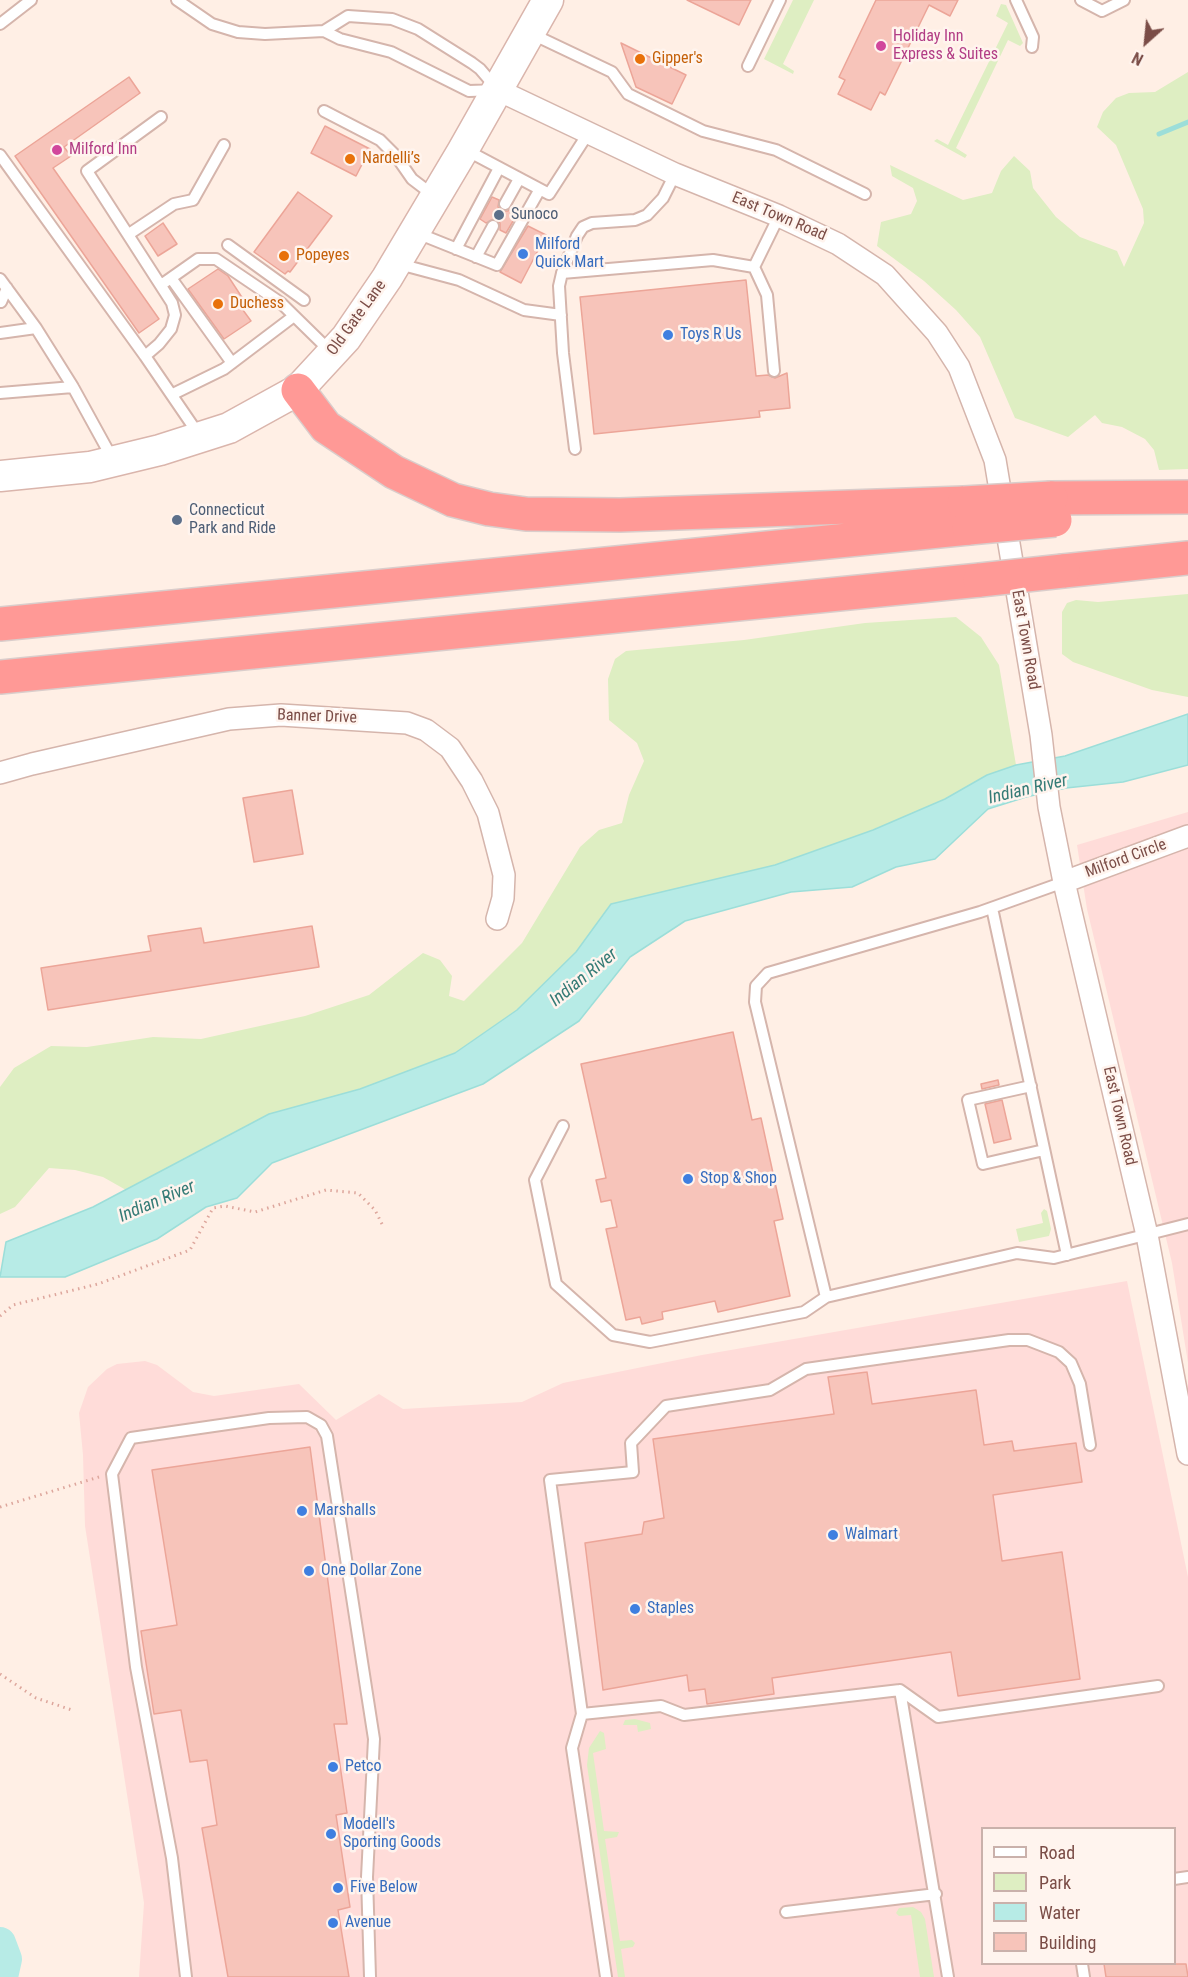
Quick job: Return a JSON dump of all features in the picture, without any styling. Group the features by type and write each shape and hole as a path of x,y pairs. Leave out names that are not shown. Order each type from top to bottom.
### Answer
{"highway":[{"path":"298,390 326,427 394,472 453,500 489,509 526,514 967,515"},
{"path":"0,624 967,515 1188,497"},
{"path":"1053,509 1188,506"},
{"path":"0,678 1188,558"}],"main road":[{"name":"Old Gate Lane","path":"0,476 90,466 200,438 229,428 298,390 346,338 396,263 464,149 548,0"}],"street":[{"name":"East Town Road","path":"498,90 675,174 779,216 838,244 885,275 937,333 959,367 995,460 1041,735 1049,807 1064,882 1147,1235 1188,1454"},
{"name":"Banner Drive","path":"0,774 32,764 229,718 281,715 407,723 426,730 450,748 472,781 488,813 499,846 504,875 503,898 497,919"},
{"name":"Milford Circle","path":"1064,882 1188,836"}],"lane":[{"path":"0,24 31,0"},
{"path":"177,0 212,24 238,32 265,34 324,31 348,16 392,19 418,29 472,63 498,90"},
{"path":"748,66 780,0"},
{"path":"1016,0 1033,37 1032,47"},
{"path":"1081,0 1102,12 1124,0"},
{"path":"324,31 340,39 391,52 469,92 498,90"},
{"path":"529,32 612,72 628,94 703,130 776,150 865,194"},
{"path":"324,111 380,140 396,156 412,179 435,197"},
{"path":"145,356 171,329 175,315 172,303 87,171 161,117"},
{"path":"464,149 549,194 589,132"},
{"path":"129,234 174,204 193,200 224,145"},
{"path":"0,155 173,394 200,438"},
{"path":"456,249 499,168"},
{"path":"575,449 561,315 562,273 583,227 592,223 635,220 647,215 663,198 675,174"},
{"path":"505,204 519,179"},
{"path":"414,232 497,265 540,189"},
{"path":"754,267 779,216"},
{"path":"476,257 493,226"},
{"path":"228,245 304,300"},
{"path":"161,285 198,259 216,260 281,303 332,353"},
{"path":"562,273 713,260 754,267"},
{"path":"396,263 459,280 524,310 561,315"},
{"path":"754,267 767,295 774,371"},
{"path":"171,278 232,363"},
{"path":"1,302 4,284"},
{"path":"4,284 36,328 73,387 114,461"},
{"path":"173,394 232,363 294,316"},
{"path":"0,333 36,328"},
{"path":"0,393 73,387"},
{"path":"826,1297 755,1002 756,986 768,974 993,908 1064,882"},
{"path":"993,908 1067,1255"},
{"path":"1031,1086 968,1100 983,1164 1044,1150"},
{"path":"563,1126 535,1180 556,1284 613,1335 650,1342 804,1312 826,1297 1017,1254 1054,1258 1188,1224"},
{"path":"606,1977 572,1748 582,1714 550,1480 633,1472 631,1443 666,1406 770,1390 806,1369 1009,1340 1028,1340 1059,1352 1071,1363 1080,1384 1090,1445"},
{"path":"186,1977 172,1858 136,1667 112,1474 131,1437 269,1418 307,1417 321,1425 327,1436 374,1739 367,1877 370,1977"},
{"path":"582,1714 661,1706 684,1714 900,1690 938,1717 1158,1686"},
{"path":"900,1690 936,1894 948,1977"},
{"path":"786,1912 936,1894"}],"path":[{"path":"0,1316 13,1305 78,1291 190,1250 213,1208 225,1206 255,1212 326,1190 358,1193 375,1210 383,1226"},
{"path":"0,1507 41,1493 112,1474"},
{"path":"0,1674 36,1698 72,1710"}],"shaded area":[{"path":"1188,812 1188,1363 1172,1263 1087,909 1077,845"},
{"path":"1127,1281 1188,1577 1188,1977 139,1977 144,1903 85,1526 79,1413 88,1387 107,1369 117,1364 145,1361 157,1365 193,1392 214,1396 299,1384 336,1420 379,1394 403,1409 522,1402 563,1383 702,1355"}],"green space":[{"path":"793,0 814,0 783,64 794,71 793,74 764,59"},
{"path":"1001,4 1006,5 1023,43 1020,46 1008,40 956,148 967,155 965,158 934,141 937,139 948,145 1008,23 996,16"},
{"path":"1188,72 1188,469 1159,470 1154,450 1145,439 1122,427 1102,423 1095,415 1068,437 1015,418 980,337 956,310 924,281 877,246 881,222 911,214 917,201 913,188 892,176 890,165 963,200 992,193 1001,171 1014,156 1030,171 1033,188 1056,217 1080,237 1117,251 1124,267 1144,223 1143,209 1116,145 1097,127 1103,112 1116,98 1129,93 1155,92"},
{"path":"1188,594 1188,697 1152,690 1073,662 1062,654 1062,612 1067,603 1076,600 1098,602"},
{"path":"956,617 981,637 999,665 1016,765 987,775 945,799 873,830 775,865 611,904 576,952 517,1010 455,1053 360,1089 269,1114 126,1190 103,1177 75,1170 49,1168 15,1207 0,1214 0,1087 14,1068 51,1046 87,1047 153,1037 201,1039 305,1016 369,995 423,953 440,960 452,976 449,996 464,1001 522,943 580,847 599,830 622,823 629,795 644,761 637,743 609,720 608,679 615,659 626,651 744,640 865,623"},
{"path":"1044,1209 1047,1211 1051,1229 1049,1236 1019,1242 1016,1229 1043,1223 1041,1213"},
{"path":"635,1719 650,1723 651,1729 638,1732 637,1725 623,1725 625,1720"},
{"path":"600,1731 604,1733 606,1749 593,1753 604,1831 619,1832 617,1837 605,1839 620,1941 632,1940 635,1943 633,1947 621,1949 625,1977 618,1977 587,1765 589,1748"},
{"path":"913,1907 921,1912 925,1919 934,1977 920,1977 911,1915 899,1916 896,1913 899,1908"}],"water":[{"path":"1188,714 1188,765 1123,782 1066,788 1026,797 988,809 935,859 896,867 852,887 791,892 685,921 630,957 579,1021 483,1084 272,1163 237,1198 206,1207 157,1239 65,1277 0,1277 6,1242 93,1207 269,1114 360,1089 455,1053 517,1010 576,952 611,904 775,865 873,830 945,799 987,775 1016,765 1065,756"}],"building":[{"path":"687,0 751,0 739,25"},
{"name":"Holiday Inn Express & Suites","path":"876,0 958,0 950,16 929,5 885,95 880,92 871,110 838,94 845,80 839,77"},
{"name":"Gipper's","path":"621,43 686,75 672,104 636,87"},
{"path":"129,77 140,93 64,147 71,156 53,168 159,319 139,333 15,156"},
{"path":"325,126 370,149 356,176 311,153"},
{"path":"298,192 332,216 290,272 285,274 254,252"},
{"path":"492,197 499,200 498,207 502,211 508,211 512,207 519,211 506,233 500,230 500,223 496,219 486,223 480,219"},
{"path":"163,223 177,244 158,256 145,236"},
{"name":"Milford Quick Mart","path":"528,226 546,235 521,283 500,272"},
{"name":"Duchess","path":"218,269 228,276 245,302 240,306 251,321 224,339 188,289"},
{"name":"Toys R Us","path":"746,280 756,376 768,375 775,378 787,373 790,408 759,411 760,417 594,434 580,297"},
{"path":"292,790 303,854 254,862 243,798"},
{"path":"312,926 319,967 48,1010 41,968 151,951 148,936 201,928 204,943"},
{"name":"Stop & Shop","path":"733,1032 752,1120 761,1118 783,1219 774,1221 790,1296 718,1312 715,1301 662,1312 663,1319 642,1324 640,1317 626,1320 606,1229 617,1227 611,1200 601,1202 596,1180 606,1178 581,1064"},
{"path":"998,1080 999,1085 982,1089 981,1084"},
{"path":"1002,1100 1011,1139 994,1143 985,1104"},
{"name":"Walmart","path":"867,1372 872,1404 976,1390 984,1445 1012,1441 1014,1451 1076,1443 1082,1482 993,1495 1002,1561 1062,1552 1080,1679 958,1696 951,1652 772,1678 774,1694 707,1704 705,1689 689,1691 687,1675 603,1690 585,1543 642,1534 644,1522 664,1518 653,1439 834,1414 828,1377"},
{"path":"310,1447 347,1724 334,1724 347,1813 336,1815 350,1907 338,1910 349,1977 228,1977 202,1828 217,1825 207,1760 190,1762 181,1710 154,1714 141,1631 177,1625 152,1470"},
{"path":"1186,1964 1188,1977 1106,1977 1104,1965"}],"waterway":[{"path":"1159,134 1188,122"},
{"name":"Indian River","path":"0,1943 6,1959 2,1977"}],"place":[{"name":"Holiday Inn Express & Suites","path":"881,46"},
{"name":"Gipper's","path":"640,59"},
{"name":"Milford Inn","path":"57,150"},
{"name":"Nardelli’s","path":"350,159"},
{"name":"Sunoco","path":"499,215"},
{"name":"Milford Quick Mart","path":"523,254"},
{"name":"Popeyes","path":"284,256"},
{"name":"Duchess","path":"218,304"},
{"name":"Toys R Us","path":"668,335"},
{"name":"Connecticut Park and Ride","path":"177,520"},
{"name":"Stop & Shop","path":"688,1179"},
{"name":"Marshalls","path":"302,1511"},
{"name":"Walmart","path":"833,1535"},
{"name":"One Dollar Zone","path":"309,1571"},
{"name":"Staples","path":"635,1609"},
{"name":"Petco","path":"333,1767"},
{"name":"Modell's Sporting Goods","path":"331,1834"},
{"name":"Five Below","path":"338,1888"},
{"name":"Avenue","path":"333,1923"}]}
